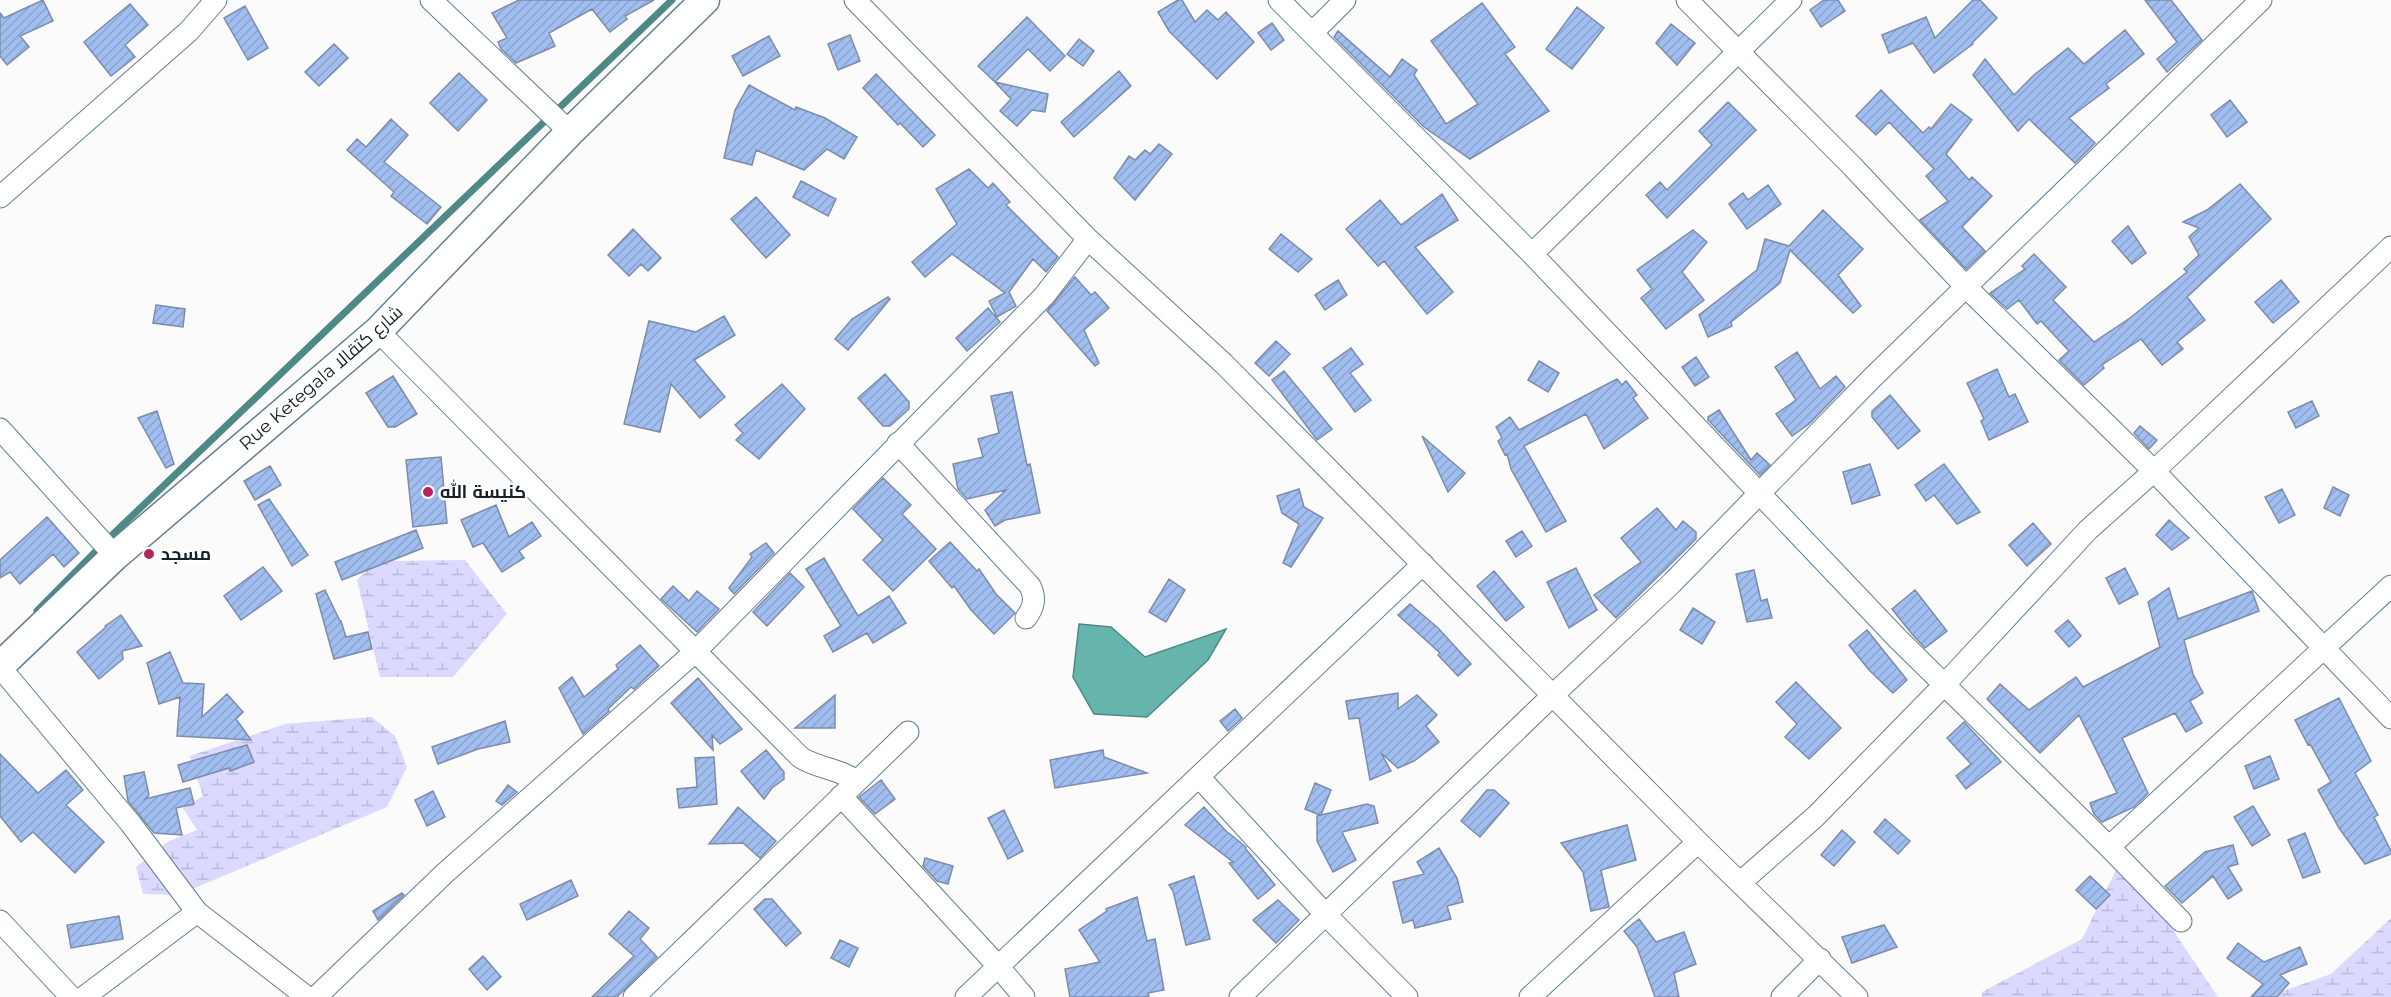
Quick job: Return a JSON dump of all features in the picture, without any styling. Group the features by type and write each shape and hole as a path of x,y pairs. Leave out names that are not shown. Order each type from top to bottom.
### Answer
{"street":[{"path":"0,197 189,31 216,0"},
{"path":"431,0 570,132"},
{"name":"Rue Ketegala شارع كتقالا","path":"0,666 115,556 378,331 570,132 705,0"},
{"path":"855,0 1088,239 1224,364 1698,842 1857,997"},
{"path":"1278,0 1533,254 1897,638 2109,846 2181,921"},
{"path":"1312,33 1345,0"},
{"path":"1687,0 1852,166 1966,287 2154,471 2391,718"},
{"path":"1533,254 1791,0"},
{"path":"1240,997 1672,583 1872,378 2261,0"},
{"path":"316,997 445,873 696,651 1044,296 1088,239"},
{"path":"1741,882 1816,816 1945,684 2088,530 2154,471 2391,247"},
{"path":"378,331 800,757 820,768 845,773 856,781"},
{"path":"0,429 115,556"},
{"path":"898,443 1030,586 1034,605 1026,618"},
{"path":"966,997 1423,564"},
{"path":"2109,846 2391,586"},
{"path":"0,666 124,816 197,912 307,997"},
{"path":"634,997 908,732"},
{"path":"1199,777 1326,915 1407,997"},
{"path":"841,796 1024,997"},
{"path":"1530,997 1698,842"},
{"path":"84,997 197,912"},
{"path":"0,921 70,997"},
{"path":"1782,997 1820,959"}],"green space":[{"path":"387,550 395,561 465,560 507,614 453,677 380,677 357,580"},
{"path":"372,717 395,736 407,767 387,807 178,895 143,894 136,867 169,841 197,830 183,808 203,796 190,756 285,724"},
{"path":"2123,856 2218,997 1982,997 1982,992 2082,939"},
{"path":"2391,918 2391,997 2266,997 2331,974"}],"shaded area":[{"path":"1079,624 1111,627 1145,657 1226,629 1208,660 1147,717 1094,714 1073,677"}],"building":[{"path":"43,0 53,21 20,36 29,47 7,65 0,56 0,13 4,18"},
{"path":"519,0 654,0 625,16 627,19 610,32 592,9 549,33 555,46 516,63 501,49 498,42 507,38 492,13"},
{"path":"1182,0 1195,22 1207,10 1218,20 1226,12 1254,42 1217,79 1169,31 1158,12"},
{"path":"1824,0 1838,0 1845,11 1821,27 1810,10"},
{"path":"1973,0 1980,0 1997,18 1973,44 1934,73 1913,43 1889,53 1882,35 1926,17 1935,38"},
{"path":"2145,0 2171,0 2202,40 2167,72 2157,59 2177,42"},
{"path":"1482,3 1515,47 1505,54 1549,111 1470,159 1424,127 1334,37 1338,31 1390,77 1402,59 1417,70 1414,75 1446,124 1478,104 1431,41"},
{"path":"130,4 148,25 125,45 135,57 111,76 84,42"},
{"path":"245,6 268,48 248,60 224,18"},
{"path":"1577,7 1604,28 1572,69 1546,49"},
{"path":"1027,17 1065,56 1050,71 1028,49 995,82 978,66"},
{"path":"1272,23 1284,40 1271,50 1258,33"},
{"path":"1671,24 1695,43 1677,65 1656,43"},
{"path":"2125,30 2144,54 2106,84 2109,88 2069,118 2095,143 2075,163 2029,119 2018,131 1973,75 1985,59 2014,95 2034,75 2068,48 2084,64"},
{"path":"850,35 860,61 838,70 828,44"},
{"path":"769,36 780,56 743,76 732,56"},
{"path":"1079,39 1094,51 1083,66 1067,54"},
{"path":"334,44 348,58 319,86 305,72"},
{"path":"1119,71 1131,86 1074,137 1061,122"},
{"path":"459,73 487,100 458,131 430,103"},
{"path":"876,74 935,135 923,147 900,123 898,125 863,88"},
{"path":"995,82 1048,94 1045,112 1032,110 1017,126 1000,111 1011,99"},
{"path":"749,85 795,110 796,107 825,118 857,137 844,159 827,149 804,170 756,150 752,165 724,158 735,110"},
{"path":"1881,90 1923,133 1929,127 1931,129 1951,104 1972,120 1946,154 1969,180 1972,177 1992,196 1962,227 1985,251 1966,269 1920,220 1948,201 1926,176 1934,169 1889,122 1876,135 1856,116"},
{"path":"2230,100 2247,122 2227,137 2211,115"},
{"path":"1728,102 1756,130 1667,218 1646,195 1660,182 1667,190 1712,145 1699,131"},
{"path":"391,119 408,135 384,162 441,207 427,224 391,196 394,192 347,150 357,139 366,147"},
{"path":"1159,144 1172,154 1135,200 1114,178 1129,156 1135,160 1145,150 1150,154"},
{"path":"969,169 988,188 993,183 1010,202 1006,205 1058,257 1046,272 1033,259 1009,292 1016,306 997,317 989,301 1005,293 952,254 925,277 912,262 957,224 936,189"},
{"path":"801,181 836,199 828,216 793,197"},
{"path":"2240,184 2271,219 2187,297 2205,320 2177,342 2183,349 2162,365 2141,339 2102,365 2104,368 2084,385 2059,360 2069,351 2041,321 2037,324 2019,300 2007,309 1990,293 2025,269 2022,266 2034,254 2066,287 2053,300 2094,342 2130,318 2187,272 2184,269 2199,255 2189,237 2199,228 2183,222 2207,210"},
{"path":"1768,185 1781,204 1747,229 1729,204 1743,193 1748,200"},
{"path":"1442,194 1458,220 1415,247 1453,292 1427,314 1384,261 1378,266 1346,229 1380,200 1401,225"},
{"path":"756,197 790,235 766,258 731,219"},
{"path":"1823,210 1863,249 1838,275 1861,306 1853,313 1790,250 1780,283 1731,322 1732,326 1708,337 1699,315 1757,270 1765,239 1789,246"},
{"path":"2128,226 2146,253 2132,264 2112,241"},
{"path":"633,229 661,258 648,271 641,264 629,276 608,255"},
{"path":"1693,230 1707,242 1682,272 1704,300 1666,329 1641,298 1652,289 1637,270"},
{"path":"1281,234 1312,259 1298,272 1269,249"},
{"path":"1075,277 1091,295 1095,292 1109,308 1084,330 1099,363 1095,366 1047,311"},
{"path":"1338,280 1347,295 1325,310 1315,295"},
{"path":"2281,280 2299,302 2273,323 2255,302"},
{"path":"888,297 890,299 848,350 835,339 852,319"},
{"path":"156,305 185,309 183,327 153,323"},
{"path":"988,308 1000,322 967,351 956,338"},
{"path":"724,316 735,335 694,360 725,397 700,418 671,384 660,432 624,424 649,321 696,332"},
{"path":"1276,341 1290,354 1269,376 1255,363"},
{"path":"1351,348 1363,364 1350,373 1371,400 1355,412 1323,368"},
{"path":"1797,352 1820,389 1836,376 1845,387 1809,424 1792,436 1776,414 1796,400 1775,367"},
{"path":"1696,357 1709,377 1695,386 1682,367"},
{"path":"1539,361 1559,373 1548,392 1528,380"},
{"path":"1997,369 2009,397 2015,394 2028,422 1989,440 1981,421 1984,419 1967,383"},
{"path":"1284,371 1332,429 1317,440 1272,380"},
{"path":"885,374 909,402 909,409 890,426 883,426 858,398"},
{"path":"393,376 417,414 395,427 388,427 366,393"},
{"path":"1617,379 1622,385 1626,381 1637,395 1633,398 1648,418 1604,449 1586,414 1524,446 1566,521 1546,532 1511,469 1507,454 1505,455 1498,441 1502,438 1496,427 1510,417 1519,430"},
{"path":"782,384 805,409 759,459 736,440 743,433 735,425"},
{"path":"1012,392 1027,465 1030,464 1040,513 1005,520 995,526 985,510 1006,490 967,499 958,489 953,464 983,457 978,439 999,433 991,396"},
{"path":"1890,395 1920,431 1898,449 1872,417 1872,411"},
{"path":"2312,401 2319,416 2296,428 2288,412"},
{"path":"1719,410 1751,460 1757,453 1770,465 1760,475 1708,420 1708,417"},
{"path":"157,411 174,464 166,468 138,418"},
{"path":"2140,426 2157,440 2149,449 2134,433"},
{"path":"1422,436 1465,473 1448,492"},
{"path":"441,457 447,523 413,527 406,460"},
{"path":"1870,464 1880,495 1852,504 1843,472"},
{"path":"1944,464 1980,512 1957,524 1934,495 1926,501 1915,485"},
{"path":"270,466 281,485 255,500 244,481"},
{"path":"883,478 911,505 902,514 936,549 893,591 863,560 883,540 853,509"},
{"path":"2333,487 2349,495 2340,516 2324,508"},
{"path":"1299,489 1304,507 1323,518 1291,567 1283,563 1299,524 1282,513 1277,496"},
{"path":"2282,489 2295,515 2279,523 2265,497"},
{"path":"269,499 308,555 292,566 258,505"},
{"path":"496,505 509,537 532,522 541,536 519,551 524,558 502,572 483,543 473,547 461,520"},
{"path":"1657,508 1676,530 1683,521 1696,532 1696,539 1616,618 1594,595 1641,562 1621,538"},
{"path":"47,517 79,553 64,567 53,554 20,584 10,572 0,578 0,560"},
{"path":"2169,520 2189,538 2172,550 2156,535"},
{"path":"2033,523 2051,544 2027,566 2009,545"},
{"path":"416,530 423,548 342,580 335,562"},
{"path":"1522,531 1532,546 1516,557 1506,541"},
{"path":"950,542 977,571 979,569 996,594 1015,613 994,634 971,610 954,586 952,588 929,561"},
{"path":"766,543 774,553 734,594 729,588 752,557 750,554"},
{"path":"824,558 858,616 889,596 906,623 873,643 867,633 833,652 824,636 841,626 806,569"},
{"path":"263,567 282,591 241,620 224,596"},
{"path":"1576,568 1597,610 1569,628 1547,582"},
{"path":"2125,568 2138,594 2119,604 2106,578"},
{"path":"1754,570 1761,601 1767,599 1772,618 1747,622 1736,574"},
{"path":"1494,571 1524,607 1506,621 1477,586"},
{"path":"790,573 804,587 767,626 753,612"},
{"path":"1169,579 1185,590 1166,622 1149,612"},
{"path":"673,586 689,601 697,591 719,609 697,632 661,599"},
{"path":"2169,588 2178,619 2252,591 2259,611 2184,640 2193,674 2203,693 2190,701 2202,723 2186,732 2175,713 2122,738 2148,793 2134,807 2102,822 2094,814 2090,803 2117,793 2079,715 2040,753 1987,699 2000,684 2029,710 2076,677 2083,687 2160,647 2148,602"},
{"path":"325,590 341,621 346,637 368,632 372,649 334,659 316,594"},
{"path":"1915,590 1947,631 1925,648 1892,609"},
{"path":"1410,604 1438,628 1471,664 1458,676 1438,655 1440,653 1398,615"},
{"path":"1693,608 1715,622 1702,644 1680,630"},
{"path":"121,615 142,646 122,651 123,659 99,679 77,652 105,626"},
{"path":"2068,620 2081,636 2069,647 2055,631"},
{"path":"1867,630 1907,680 1893,693 1869,670 1849,645"},
{"path":"640,645 659,666 634,689 631,687 583,734 559,688 572,677 584,697 618,669 616,665"},
{"path":"170,652 183,683 204,684 202,717 227,694 243,712 236,719 251,740 177,736 180,697 159,704 147,663"},
{"path":"698,678 742,729 720,744 712,735 713,750 671,703"},
{"path":"1796,682 1841,728 1809,759 1785,737 1797,724 1776,702"},
{"path":"1398,693 1398,709 1417,695 1437,715 1426,726 1439,742 1414,761 1398,768 1381,753 1391,771 1370,780 1359,718 1349,719 1346,701"},
{"path":"835,695 835,728 795,728"},
{"path":"2339,698 2371,761 2355,773 2378,815 2374,817 2391,851 2391,854 2365,864 2339,828 2318,790 2331,782 2295,720"},
{"path":"1235,709 1242,718 1228,731 1220,721"},
{"path":"505,721 510,742 478,749 438,764 432,747"},
{"path":"1964,722 2001,762 1966,789 1956,776 1971,764 1947,738"},
{"path":"247,745 254,762 230,771 229,768 183,782 178,765"},
{"path":"766,750 784,772 784,779 772,788 764,799 741,771"},
{"path":"1103,750 1104,757 1147,773 1055,788 1050,760"},
{"path":"0,754 38,793 66,770 83,790 66,805 104,842 75,873 33,832 21,842 0,816"},
{"path":"2270,756 2279,779 2254,789 2245,766"},
{"path":"714,757 717,804 679,808 677,789 697,787 695,758"},
{"path":"144,772 149,795 145,799 190,788 194,804 176,808 182,835 154,833 128,801 124,776"},
{"path":"881,780 895,799 875,814 859,797"},
{"path":"1315,783 1331,790 1321,815 1367,804 1374,806 1378,823 1342,832 1356,860 1333,872 1317,841 1317,816 1320,815 1305,809"},
{"path":"508,785 517,792 502,805 496,801"},
{"path":"1487,790 1494,790 1509,803 1480,837 1461,821"},
{"path":"433,791 445,817 427,826 415,800"},
{"path":"2253,806 2270,835 2252,846 2234,817"},
{"path":"738,807 776,841 760,858 743,843 709,844"},
{"path":"1204,807 1226,831 1246,847 1275,885 1258,899 1229,863 1233,862 1185,825"},
{"path":"1004,810 1023,851 1008,859 988,818"},
{"path":"1885,819 1910,841 1898,854 1874,832"},
{"path":"1627,825 1636,860 1601,870 1609,907 1591,911 1583,872 1561,843"},
{"path":"1842,830 1855,842 1834,866 1821,855"},
{"path":"2305,833 2320,872 2303,878 2288,840"},
{"path":"2233,845 2238,864 2228,867 2242,890 2228,899 2213,876 2182,903 2165,886 2205,852"},
{"path":"1439,848 1457,878 1463,902 1447,906 1451,919 1415,928 1413,920 1403,923 1393,882 1424,874 1417,862"},
{"path":"925,858 953,866 948,884 937,881 923,866"},
{"path":"1194,876 1210,939 1186,945 1173,891 1169,885"},
{"path":"2090,876 2110,895 2096,909 2076,890"},
{"path":"571,880 578,896 527,920 520,904"},
{"path":"402,893 404,895 378,920 373,911"},
{"path":"1137,897 1147,941 1155,939 1164,990 1148,993 1149,997 1070,997 1065,969 1100,962 1079,930 1107,911 1106,909"},
{"path":"765,899 772,899 801,933 786,946 754,909"},
{"path":"1278,900 1299,920 1276,943 1253,920"},
{"path":"629,911 649,928 640,939 657,957 617,997 592,997 634,956 609,934"},
{"path":"119,916 123,939 71,948 67,925"},
{"path":"1639,919 1656,942 1684,932 1696,964 1674,973 1679,997 1655,997 1637,947 1624,931"},
{"path":"1884,925 1897,947 1852,963 1842,937"},
{"path":"840,940 858,948 849,967 831,958"},
{"path":"2238,943 2264,962 2300,947 2307,964 2280,975 2289,983 2277,997 2251,997 2263,984 2227,958"},
{"path":"483,956 501,977 487,990 469,969"}],"waterway":[{"path":"556,111 672,0"},
{"path":"109,538 546,120"},
{"path":"37,611 101,546"}],"place":[{"name":"كنيسة الله","path":"428,492"},
{"name":"مسجد","path":"149,554"}]}
